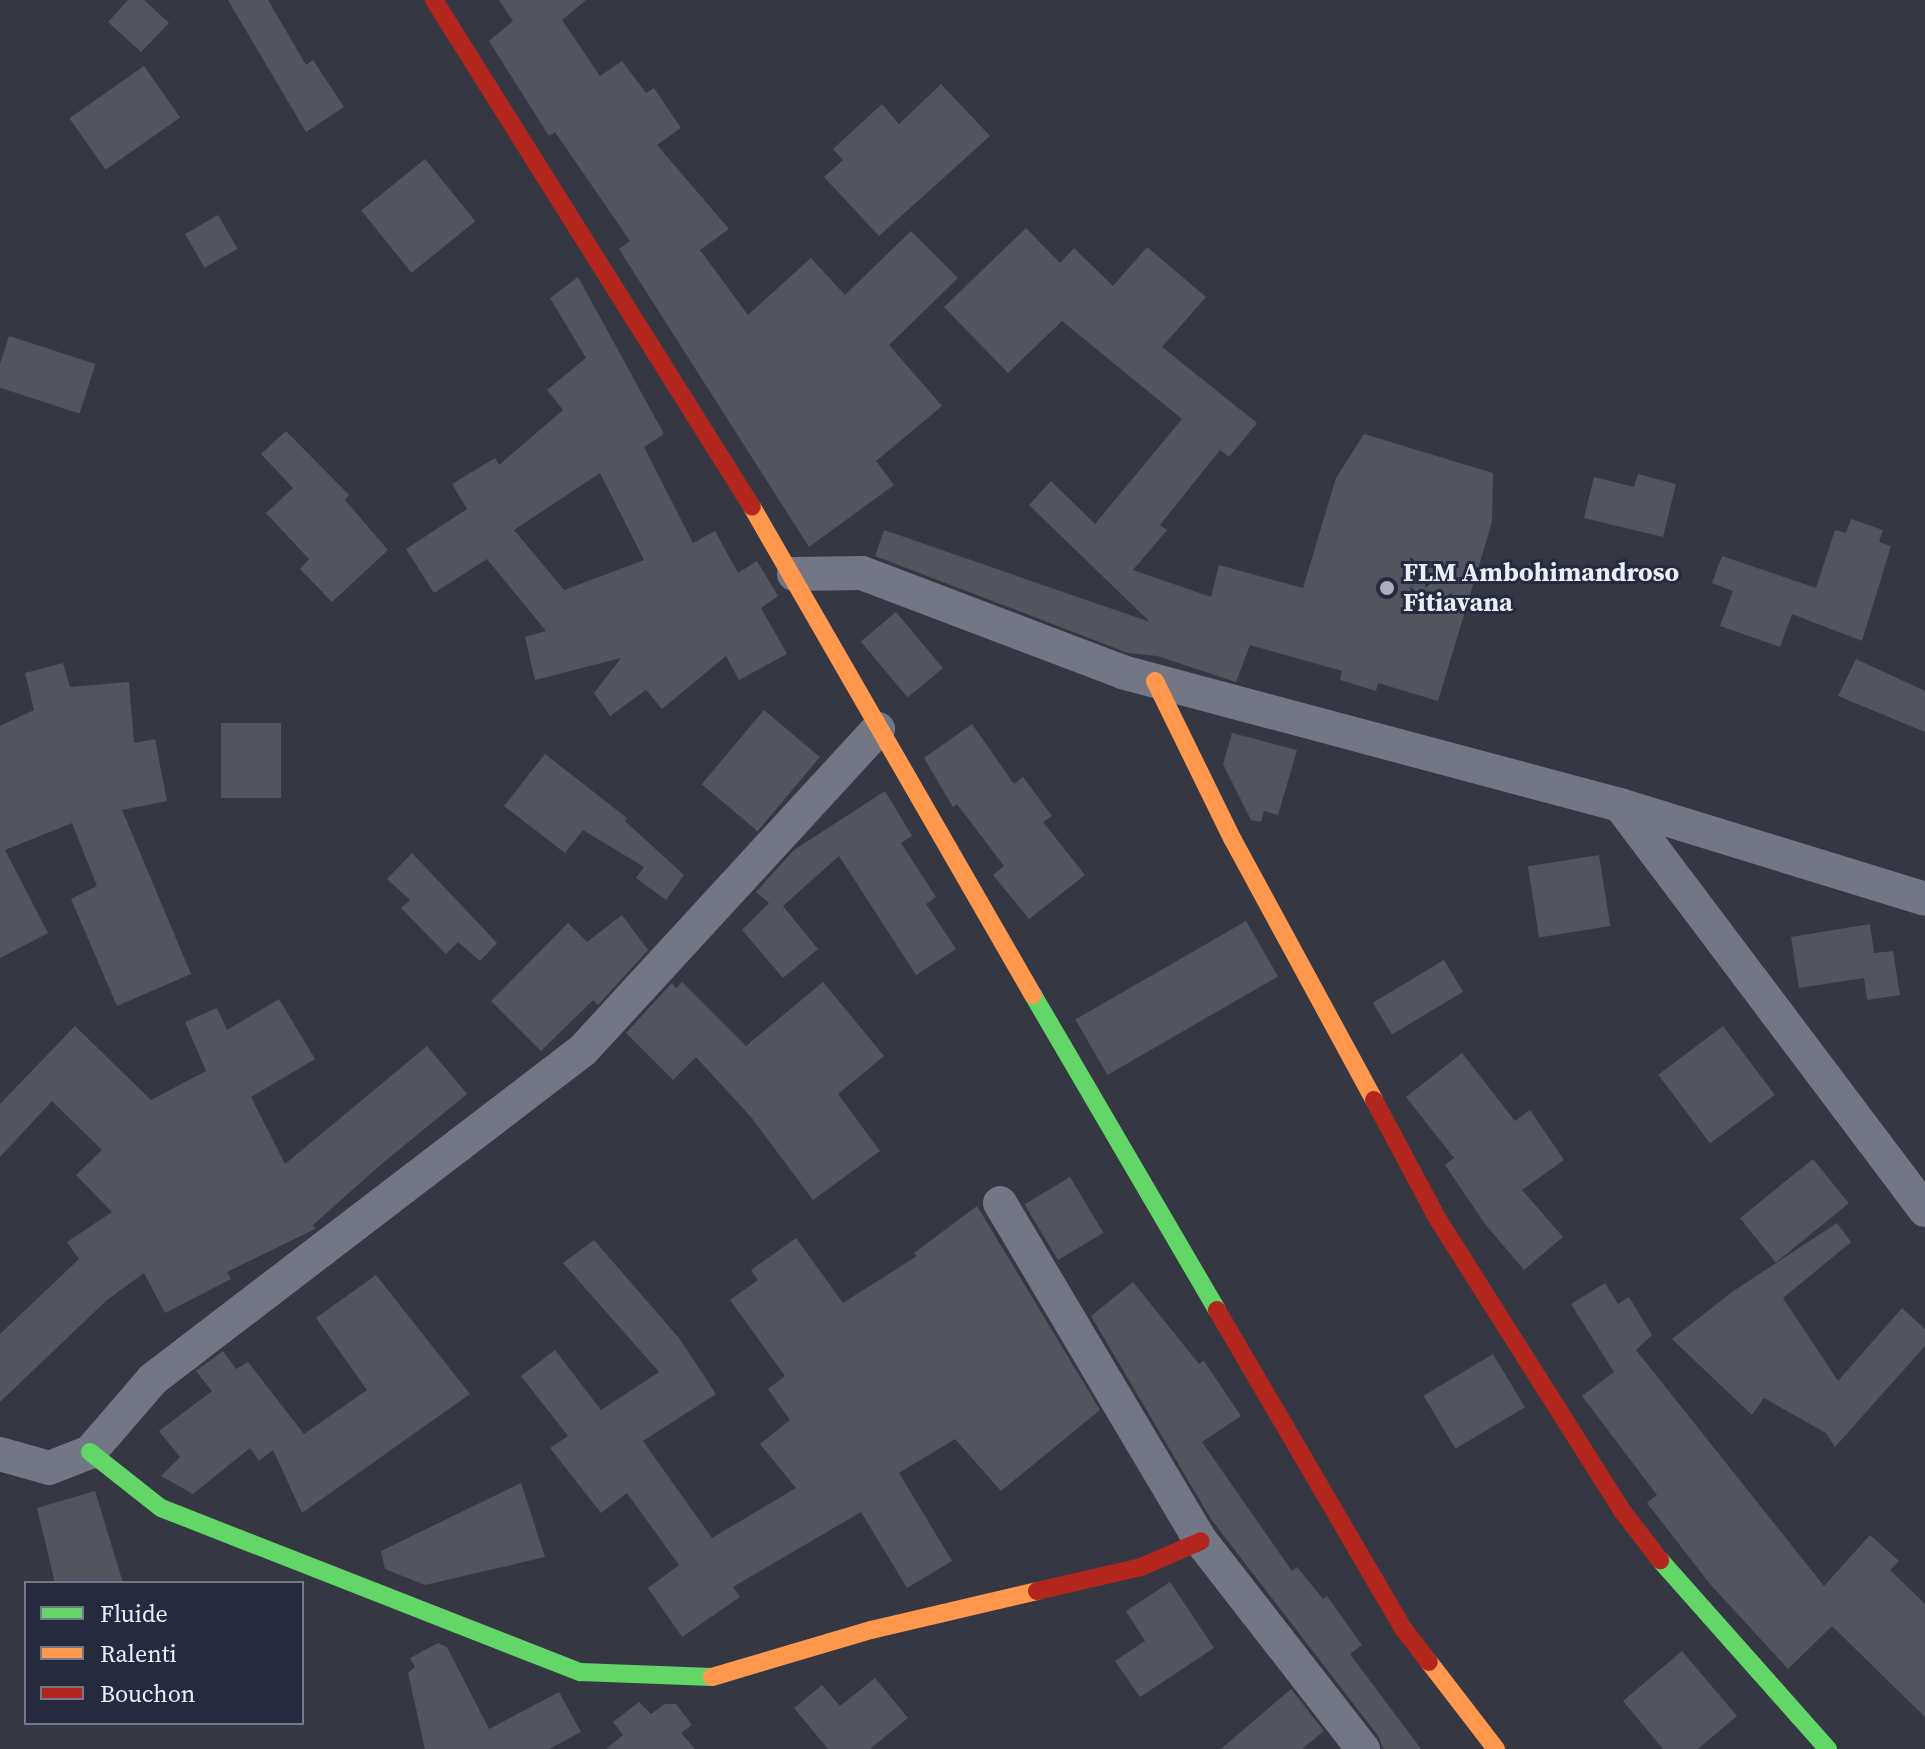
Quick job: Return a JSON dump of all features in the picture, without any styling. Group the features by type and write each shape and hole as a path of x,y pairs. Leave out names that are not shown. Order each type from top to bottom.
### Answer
{"street":[{"path":"434,0 794,574 878,729 1402,1627 1496,1749"},
{"path":"794,574 862,573 1155,681 1620,805 1925,899"},
{"path":"1155,681 1233,840 1439,1221 1623,1512 1691,1600 1828,1749"},
{"path":"0,1454 49,1468 90,1452 153,1379 583,1050 878,729"},
{"path":"1620,805 1925,1210"},
{"path":"1000,1203 1201,1541 1363,1749"},
{"path":"90,1452 161,1508 580,1672 671,1679 724,1676 871,1630 1141,1567 1201,1541"}],"building":[{"path":"128,0 144,0 169,23 141,52 108,22"},
{"path":"228,0 268,0 306,65 313,60 344,107 306,132"},
{"path":"499,0 586,0 562,20 600,76 622,61 646,93 654,88 681,128 657,145 729,229 700,250 748,315 811,258 845,295 911,231 958,278 889,345 942,406 876,461 894,485 809,547 619,249 630,241 555,132 549,136 489,41 513,21"},
{"path":"144,66 180,118 106,170 69,118"},
{"path":"941,84 990,136 879,236 824,177 843,160 833,149 882,104 899,124"},
{"path":"425,159 475,221 412,273 361,211"},
{"path":"218,215 238,249 205,268 185,234"},
{"path":"1026,228 1060,263 1074,248 1113,286 1147,247 1206,297 1162,347 1257,423 1229,457 1220,450 1160,525 1167,530 1133,570 1211,597 1219,565 1303,588 1336,478 1364,434 1493,473 1492,522 1438,701 1378,683 1376,691 1340,680 1342,671 1250,645 1236,682 1157,656 1128,653 875,556 884,530 1150,622 1029,505 1051,481 1095,524 1182,419 1062,321 1008,373 944,307"},
{"path":"578,277 664,434 644,447 693,543 715,531 738,573 757,561 778,596 761,608 787,654 739,680 726,656 662,709 646,690 610,716 594,693 621,658 535,680 525,637 546,631 487,559 434,593 406,549 467,509 452,484 495,458 499,465 563,410 547,390 586,358 550,298","holes":["600,473 644,560 564,590 514,530"]},
{"path":"9,336 96,364 79,414 0,388 0,364"},
{"path":"286,431 349,495 345,500 388,550 332,602 300,569 309,559 266,513 293,488 261,454"},
{"path":"1638,474 1676,484 1663,537 1584,518 1594,477 1634,487"},
{"path":"1851,519 1883,530 1879,542 1891,546 1862,641 1792,614 1780,647 1720,626 1733,591 1712,583 1722,556 1816,588 1835,530 1846,533"},
{"path":"896,612 943,668 908,697 861,642"},
{"path":"1856,659 1925,691 1925,732 1838,696"},
{"path":"63,663 70,687 129,682 134,743 155,739 167,801 122,810 191,974 117,1006 71,899 97,886 72,823 5,850 48,933 0,958 0,726 34,710 25,673"},
{"path":"764,710 820,757 758,831 702,784"},
{"path":"221,723 281,723 281,798 221,798"},
{"path":"972,724 1014,784 1023,777 1052,816 1043,822 1085,875 1029,919 993,875 1004,866 957,804 953,807 924,758"},
{"path":"1232,733 1297,750 1278,815 1264,811 1261,822 1251,820 1223,764"},
{"path":"545,754 627,818 625,821 684,875 666,900 636,878 644,867 583,830 565,853 504,806"},
{"path":"885,791 912,836 901,843 936,897 926,904 956,949 916,975 839,856 783,906 818,949 783,978 742,930 769,903 756,892 794,850"},
{"path":"412,853 497,943 480,961 458,942 446,954 401,908 410,900 387,879"},
{"path":"1599,855 1610,926 1539,937 1528,866"},
{"path":"622,915 648,950 598,1005 593,1000 541,1051 491,1001 568,923 587,942"},
{"path":"1246,921 1278,976 1107,1075 1075,1019"},
{"path":"1870,924 1874,953 1893,951 1900,995 1867,1000 1864,978 1799,988 1791,937"},
{"path":"1444,960 1463,992 1392,1034 1373,1003"},
{"path":"682,982 746,1046 823,982 884,1056 838,1094 880,1151 813,1200 751,1117 696,1057 673,1080 626,1033 672,983 676,988"},
{"path":"279,999 315,1059 251,1097 285,1164 427,1046 467,1094 378,1167 313,1225 315,1229 227,1272 231,1279 165,1313 144,1273 107,1300 0,1402 0,1334 79,1259 67,1242 112,1212 76,1175 102,1150 52,1101 0,1157 0,1104 75,1026 151,1100 206,1071 185,1022 217,1008 227,1030"},
{"path":"1723,1026 1775,1095 1710,1143 1658,1075"},
{"path":"1462,1053 1515,1121 1530,1110 1564,1160 1522,1190 1563,1237 1524,1270 1485,1224 1445,1165 1454,1158 1406,1097"},
{"path":"1813,1159 1849,1203 1776,1262 1740,1218"},
{"path":"1070,1177 1103,1233 1058,1260 1025,1204"},
{"path":"977,1206 1100,1410 1001,1491 955,1439 899,1473 952,1561 907,1588 861,1512 733,1587 740,1597 682,1637 648,1588 679,1565 627,1493 601,1513 550,1448 568,1436 521,1376 555,1350 601,1410 659,1372 563,1263 594,1240 679,1338 716,1394 643,1441 712,1538 796,1488 760,1444 790,1420 768,1389 785,1376 730,1300 758,1280 751,1270 796,1238 843,1303 917,1256 914,1253"},
{"path":"1837,1223 1851,1242 1783,1298 1838,1381 1902,1308 1925,1329 1925,1346 1835,1447 1826,1433 1764,1398 1752,1415 1672,1339 1732,1292"},
{"path":"376,1275 470,1394 302,1513 273,1450 259,1461 250,1448 193,1494 161,1476 180,1457 159,1431 212,1391 196,1371 223,1351 236,1369 248,1362 304,1434 367,1390 316,1318"},
{"path":"1133,1282 1199,1364 1204,1361 1241,1416 1202,1442 1292,1571 1297,1567 1323,1599 1327,1596 1362,1645 1350,1654 1421,1749 1383,1749 1379,1737 1211,1519 1091,1316"},
{"path":"1605,1283 1618,1304 1629,1297 1652,1335 1636,1350 1824,1586 1870,1535 1899,1561 1890,1570 1925,1604 1925,1717 1832,1626 1788,1669 1710,1584 1647,1503 1657,1495 1582,1396 1614,1372 1571,1304"},
{"path":"1493,1354 1525,1407 1456,1449 1424,1396"},
{"path":"521,1483 545,1557 425,1585 385,1569 381,1551"},
{"path":"95,1491 122,1581 55,1581 37,1508"},
{"path":"1170,1582 1214,1648 1140,1697 1115,1661 1145,1641 1126,1611"},
{"path":"438,1643 447,1647 489,1729 559,1692 581,1732 549,1749 425,1749 408,1673 415,1667 410,1658"},
{"path":"1682,1651 1737,1716 1698,1749 1663,1749 1623,1701"},
{"path":"875,1678 908,1718 870,1749 828,1749 794,1708 822,1685 840,1706"},
{"path":"1291,1689 1324,1731 1302,1749 1221,1749"},
{"path":"639,1702 651,1714 665,1704 676,1704 692,1725 681,1733 695,1749 606,1749 623,1735 613,1722"}],"traffic: fast":[{"path":"1033,995 1217,1310"},
{"path":"90,1452 161,1508 580,1672 712,1677"},
{"path":"1660,1560 1828,1749"}],"traffic: slow":[{"path":"752,507 1033,995"},
{"path":"1155,681 1233,840 1374,1100"},
{"path":"712,1677 871,1630 1037,1591"},
{"path":"1429,1662 1496,1749"}],"traffic: jam":[{"path":"434,0 752,507"},
{"path":"1374,1100 1439,1221 1623,1512 1660,1560"},
{"path":"1217,1310 1402,1627 1429,1662"},
{"path":"1037,1591 1141,1567 1201,1541"}],"place":[{"name":"FLM Ambohimandroso Fitiavana","path":"1387,588"}]}
